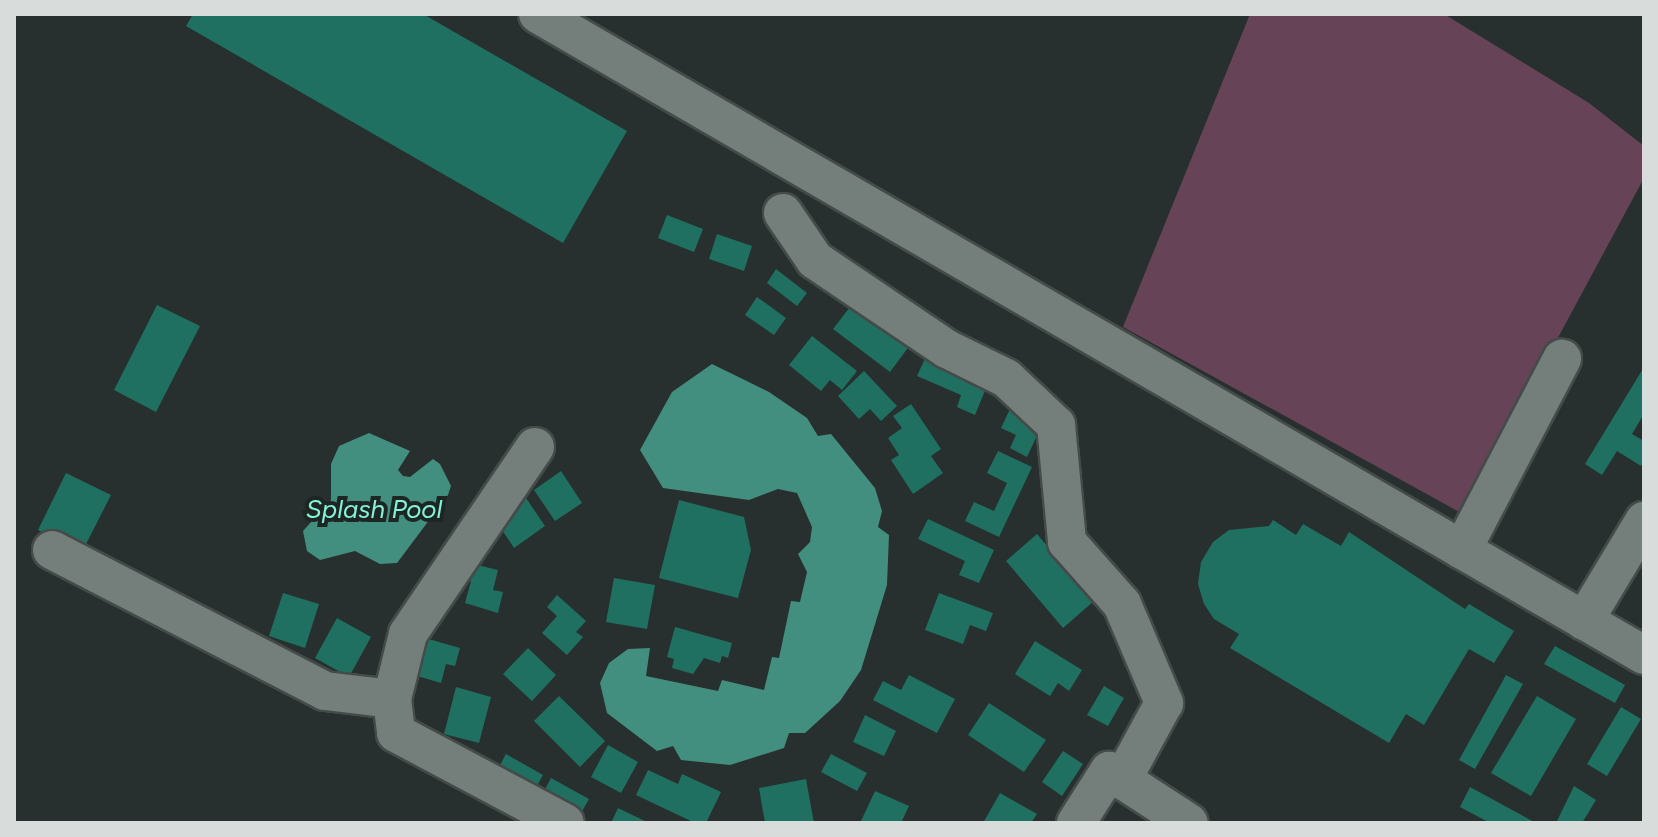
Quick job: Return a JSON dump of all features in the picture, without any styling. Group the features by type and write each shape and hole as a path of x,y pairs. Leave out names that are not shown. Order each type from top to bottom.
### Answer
{"street":[{"path":"538,14 1644,655"},
{"path":"783,213 815,260 947,349 1006,378 1056,425 1067,542 1122,604 1164,703 1115,775 1076,823"},
{"path":"1462,550 1562,359"},
{"path":"535,447 408,634 392,699 396,733 565,823"},
{"path":"1584,621 1644,521"},
{"path":"52,550 325,691 392,699"},
{"path":"1115,775 1189,823"}],"shaded area":[{"path":"1250,14 1444,14 1589,103 1644,146 1644,178 1463,514 1123,327"}],"water":[{"path":"712,364 769,392 807,418 818,436 831,434 875,488 882,511 878,527 889,535 887,585 861,670 840,701 805,733 789,733 784,748 730,765 681,760 673,746 657,751 607,713 600,683 609,663 628,649 650,648 646,676 718,691 722,680 764,690 772,657 779,658 791,601 800,602 807,572 798,554 810,542 812,527 797,493 778,489 749,500 663,488 640,450 672,392"},
{"name":"Splash Pool","path":"369,433 410,451 398,470 403,476 410,477 433,459 440,464 451,486 448,495 397,563 380,564 355,551 320,560 307,551 303,531 331,500 331,464 339,446"}],"building":[{"path":"193,14 423,14 627,131 563,243 186,26"},
{"path":"667,215 703,229 694,252 658,238"},
{"path":"717,234 752,246 744,271 709,259"},
{"path":"776,269 807,293 797,306 767,283"},
{"path":"757,297 786,318 774,335 745,315"},
{"path":"857,298 913,341 890,372 833,329"},
{"path":"157,305 200,326 156,412 114,390"},
{"path":"812,336 857,371 842,390 830,380 821,391 789,365"},
{"path":"927,354 989,381 975,415 957,407 961,395 917,376"},
{"path":"1644,367 1644,414 1632,434 1644,441 1644,462 1641,466 1617,451 1602,475 1585,464"},
{"path":"864,371 897,406 881,421 870,409 859,419 838,396"},
{"path":"911,404 941,449 931,456 943,473 913,494 891,460 899,455 888,438 902,428 893,416"},
{"path":"1010,409 1042,425 1027,457 1010,448 1016,435 1001,428"},
{"path":"998,451 1032,467 999,537 965,521 974,502 994,511 1007,483 987,473"},
{"path":"561,471 582,503 555,521 534,490"},
{"path":"66,473 111,495 82,552 38,530"},
{"path":"524,495 545,526 514,548 493,516"},
{"path":"679,500 744,517 751,550 738,598 659,578"},
{"path":"928,519 994,550 979,583 959,575 965,561 918,539"},
{"path":"1273,520 1296,535 1303,524 1341,546 1349,532 1465,609 1469,604 1514,631 1494,663 1469,649 1424,725 1406,714 1389,743 1230,648 1239,634 1214,619 1204,604 1198,584 1201,562 1213,542 1229,530 1269,526"},
{"path":"1037,534 1094,601 1063,628 1006,561"},
{"path":"465,562 498,570 493,590 503,592 498,613 465,603 471,581 461,579"},
{"path":"614,578 655,585 647,629 606,622"},
{"path":"283,593 319,604 305,648 269,636"},
{"path":"939,593 993,613 986,631 970,625 963,644 925,630"},
{"path":"557,595 586,621 576,632 583,637 567,655 542,633 557,616 547,607"},
{"path":"337,618 371,637 349,677 315,658"},
{"path":"675,627 732,643 728,658 722,656 720,663 704,658 693,674 672,668 674,659 667,657"},
{"path":"425,638 460,648 455,666 446,664 441,683 407,673"},
{"path":"1035,641 1082,670 1069,691 1058,683 1050,696 1015,674"},
{"path":"1555,646 1625,685 1615,703 1544,664"},
{"path":"528,648 556,675 532,701 503,674"},
{"path":"909,675 955,699 937,733 873,700 883,681 901,690"},
{"path":"1506,675 1523,684 1475,769 1459,760"},
{"path":"1104,686 1124,698 1108,726 1087,715"},
{"path":"456,687 491,697 479,743 444,734"},
{"path":"559,696 605,741 580,767 534,721"},
{"path":"1537,696 1576,719 1531,796 1491,773"},
{"path":"989,703 1046,740 1024,772 968,735"},
{"path":"1621,707 1641,719 1607,776 1587,764"},
{"path":"865,715 896,731 884,756 853,742"},
{"path":"608,745 638,762 621,793 591,777"},
{"path":"1063,751 1083,764 1062,796 1042,782"},
{"path":"506,754 543,775 533,793 496,772"},
{"path":"831,754 867,773 857,791 821,772"},
{"path":"648,770 678,784 682,774 721,792 706,823 695,823 636,795"},
{"path":"551,778 589,799 580,815 542,795"},
{"path":"806,779 814,823 765,823 759,788"},
{"path":"1574,786 1596,800 1582,823 1556,823"},
{"path":"1470,787 1536,823 1490,823 1460,807"},
{"path":"875,791 909,806 901,823 860,823"},
{"path":"1000,793 1037,814 1031,823 983,823"},
{"path":"618,808 649,823 611,823"}]}
